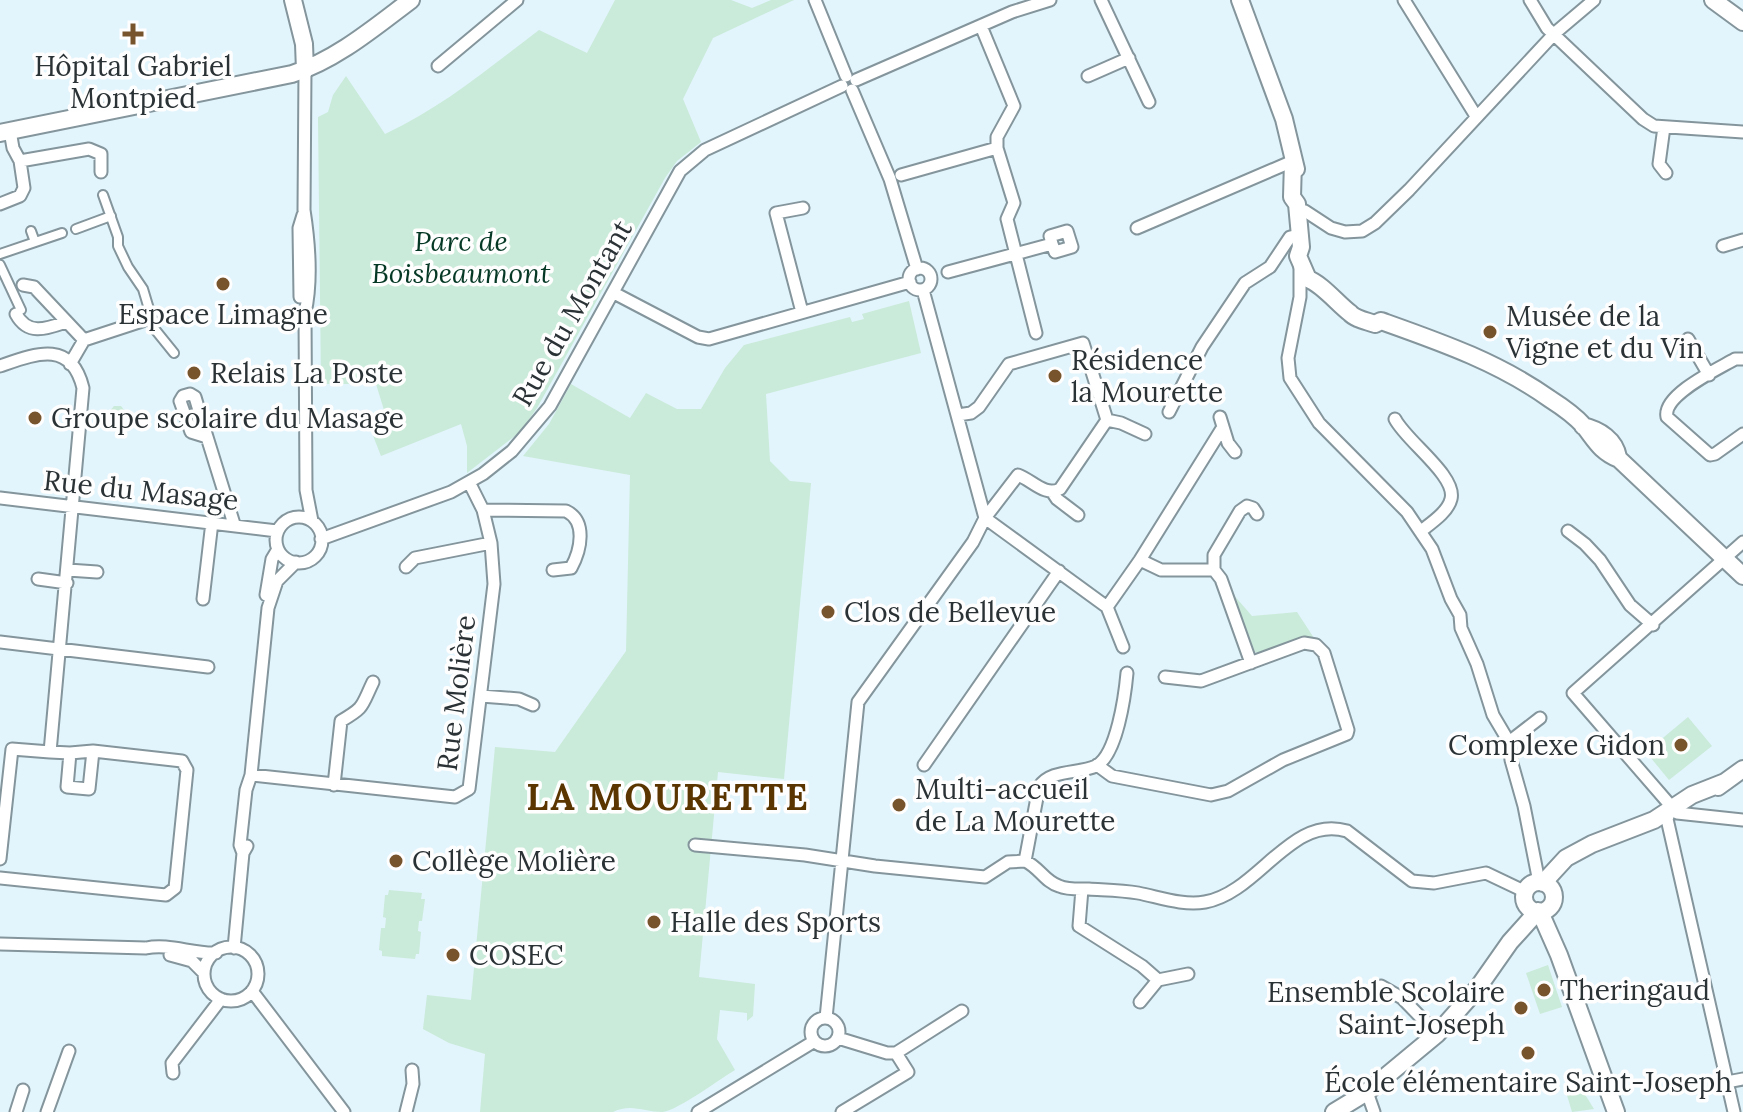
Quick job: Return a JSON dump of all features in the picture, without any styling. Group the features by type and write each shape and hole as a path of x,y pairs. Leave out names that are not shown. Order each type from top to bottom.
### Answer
{"main road":[{"path":"293,0 304,44 305,70"},
{"path":"5,132 271,80 305,70 411,0"},
{"path":"1240,0 1284,119 1293,161 1292,197 1297,208 1300,249 1317,275 1315,282 1344,306 1355,306 1378,315 1381,321 1498,366 1547,396 1743,576"},
{"path":"1713,0 1743,22"},
{"path":"1334,1112 1367,1092 1437,1034 1477,989 1540,898 1578,853 1592,844 1667,815 1692,795 1725,782 1743,769"},
{"path":"1540,898 1559,955"},
{"path":"1540,898 1616,1112"},
{"path":"1514,938 1550,935"}],"street":[{"path":"438,66 517,0"},
{"path":"815,0 890,179 917,269"},
{"name":"Rue du Montant","path":"321,539 451,492 512,451 550,406 680,171 694,157 849,83 1050,0"},
{"path":"1101,0 1149,102"},
{"path":"1404,0 1476,116"},
{"path":"1530,0 1547,28 1654,126 1743,132"},
{"path":"1297,208 1331,228 1345,232 1362,231 1409,190 1555,33 1594,0"},
{"path":"981,26 1014,106 997,137 997,148 1014,203 1007,219 1036,333"},
{"path":"1088,76 1129,58"},
{"path":"305,70 304,210 308,300 305,313 306,490 312,521"},
{"path":"1664,127 1659,164 1666,173"},
{"path":"0,204 20,196 24,188 20,161 5,132"},
{"path":"901,175 997,148"},
{"path":"20,161 89,149 101,154 101,172"},
{"path":"1137,228 1293,161"},
{"path":"103,195 118,237 118,246 143,289 145,314 152,319 156,332 174,353"},
{"path":"802,312 776,213 803,208"},
{"path":"76,229 111,216"},
{"path":"31,231 35,242"},
{"path":"948,272 1052,244 1050,236 1067,231 1070,239"},
{"path":"0,254 62,233"},
{"path":"1169,412 1202,347 1245,283 1270,267 1290,237 1300,249 1300,297 1288,358 1293,387 1319,423 1375,478 1421,531 1460,615 1461,628 1477,664 1493,715 1509,742 1540,898"},
{"path":"1723,246 1743,240"},
{"path":"0,265 25,326 39,330 66,322"},
{"path":"917,269 926,270 931,278 930,284 923,290 915,289 910,282 911,273 917,269"},
{"path":"614,293 704,339 910,282"},
{"path":"1300,297 1315,282"},
{"path":"23,285 34,287 84,340"},
{"path":"923,290 985,518 1107,607 1123,647"},
{"path":"70,364 84,340 145,314"},
{"path":"1688,339 1709,375"},
{"path":"958,415 971,413 979,407 1009,364 1083,343 1107,420"},
{"path":"0,366 44,353 63,357 78,373 83,388 50,752"},
{"path":"1743,359 1735,359 1679,393 1666,407 1667,417 1710,455 1743,434"},
{"path":"1395,419 1402,433 1445,476 1451,487 1451,500 1443,512 1421,531"},
{"path":"1107,420 1145,434"},
{"path":"1053,493 1060,489 1107,420"},
{"path":"1107,607 1140,560 1222,422 1228,443 1235,452"},
{"path":"207,437 234,524"},
{"path":"826,1018 858,702 1018,475 1053,493 1078,515"},
{"name":"Rue Molière","path":"250,779 455,797 469,789 494,584 491,543 483,510 469,482"},
{"path":"293,518 306,490"},
{"name":"Rue du Masage","path":"0,498 277,531"},
{"path":"483,510 566,511 575,516 579,525 579,554 571,568 553,570"},
{"path":"1251,663 1221,579 1214,570 1214,555 1240,511 1252,510"},
{"path":"268,608 266,595 272,559 278,549 277,531 281,525 299,517 317,526 321,539 318,552 308,560 288,560 278,549"},
{"path":"203,599 212,522"},
{"path":"1568,531 1600,560 1630,605 1653,625"},
{"path":"1734,1112 1667,815 1573,693 1743,542"},
{"path":"406,567 415,558 491,543"},
{"path":"1140,560 1161,570 1214,570"},
{"path":"234,948 243,853 247,846 253,790 250,779 268,608 277,581 296,562"},
{"path":"68,570 97,572"},
{"path":"924,765 1059,571"},
{"path":"38,579 67,583"},
{"path":"0,642 208,667"},
{"path":"1097,765 1112,776 1211,795 1219,794 1283,760 1347,734 1324,653 1316,645 1304,643 1201,681 1165,677"},
{"path":"1025,861 1041,782 1097,765 1107,756 1113,742 1127,673"},
{"path":"334,785 341,721 360,709 373,682"},
{"path":"481,696 519,699 533,705"},
{"path":"1509,742 1540,718"},
{"path":"0,859 12,749 70,753 93,751 182,761 185,765 175,888 166,895 0,878"},
{"path":"70,753 67,787 89,789 93,751"},
{"path":"1667,815 1743,820"},
{"path":"695,845 985,877 1008,862 1025,861 1060,887 1135,892 1169,900 1203,902 1229,894 1245,884 1279,853 1303,837 1320,828 1336,827 1347,831 1412,881 1434,883 1486,873 1540,898"},
{"path":"1082,889 1079,926 1142,966 1158,980"},
{"path":"0,944 157,946 194,953 216,953 234,948 246,953 255,963 257,978 252,991 234,1001 221,999 208,989 204,973 207,962 216,953"},
{"path":"146,948 192,961 204,973"},
{"path":"1140,1002 1158,980 1188,974"},
{"path":"1381,986 1402,998 1437,1034"},
{"path":"252,991 344,1112"},
{"path":"173,1073 172,1063 221,999"},
{"path":"838,1038 896,1053 962,1011"},
{"path":"813,1042 811,1026 817,1019 826,1018 837,1025 838,1038"},
{"path":"698,1112 813,1042 827,1046 838,1038"},
{"path":"47,1112 69,1051"},
{"path":"842,1112 908,1072 896,1053"},
{"path":"406,1112 413,1084 412,1070"},
{"path":"1727,1082 1743,1079"},
{"path":"16,1112 23,1090"},
{"path":"1367,1092 1374,1112"}],"green space":[{"name":"Parc de Boisbeaumont","path":"615,0 731,0 752,8 771,0 794,0 713,38 683,99 701,142 677,161 665,178 537,408 520,432 467,473 467,446 461,424 381,456 366,418 384,410 376,384 321,384 318,117 328,112 333,95 346,76 385,134 446,99 539,30 587,53"},
{"path":"909,301 921,353 766,394 770,461 790,481 811,483 784,779 718,772 699,977 755,984 753,1016 747,1021 747,1013 720,1010 717,1039 735,1070 663,1112 632,1108 613,1112 480,1112 485,1054 449,1043 423,1029 427,995 471,1000 495,747 555,752 626,651 630,475 523,456 549,424 571,384 630,418 646,393 677,409 701,409 725,368 744,345 850,317 852,322 864,319 862,314"},
{"path":"114,406 121,406 124,410 122,426 117,429 108,420"},
{"path":"1232,593 1252,616 1297,612 1314,638 1302,638 1255,652"},
{"path":"1688,717 1712,746 1669,780 1646,752"},
{"path":"389,890 422,893 421,899 425,899 422,921 419,921 419,954 415,959 382,956 379,950 381,928 385,928 385,895"},
{"name":"Theringaud","path":"1548,965 1562,1007 1540,1014 1526,973"},
{"path":"1581,1088 1594,1109 1572,1112 1566,1092"}],"place":[{"name":"Hôpital Gabriel Montpied","path":"133,34"},
{"name":"Espace Limagne","path":"223,284"},
{"name":"Musée de la Vigne et du Vin","path":"1490,332"},
{"name":"Relais La Poste","path":"194,373"},
{"name":"Résidence la Mourette","path":"1055,376"},
{"name":"Groupe scolaire du Masage","path":"35,418"},
{"name":"Clos de Bellevue","path":"828,612"},
{"name":"Complexe Gidon","path":"1681,745"},
{"name":"Multi-accueil de La Mourette","path":"899,805"},
{"name":"Collège Molière","path":"396,861"},
{"name":"Halle des Sports","path":"654,922"},
{"name":"COSEC","path":"453,955"},
{"name":"Theringaud","path":"1544,990"},
{"name":"Ensemble Scolaire Saint-Joseph","path":"1521,1008"},
{"name":"École élémentaire Saint-Joseph","path":"1528,1053"}],"district":[{"name":"LA MOURETTE","path":"668,797"}]}
